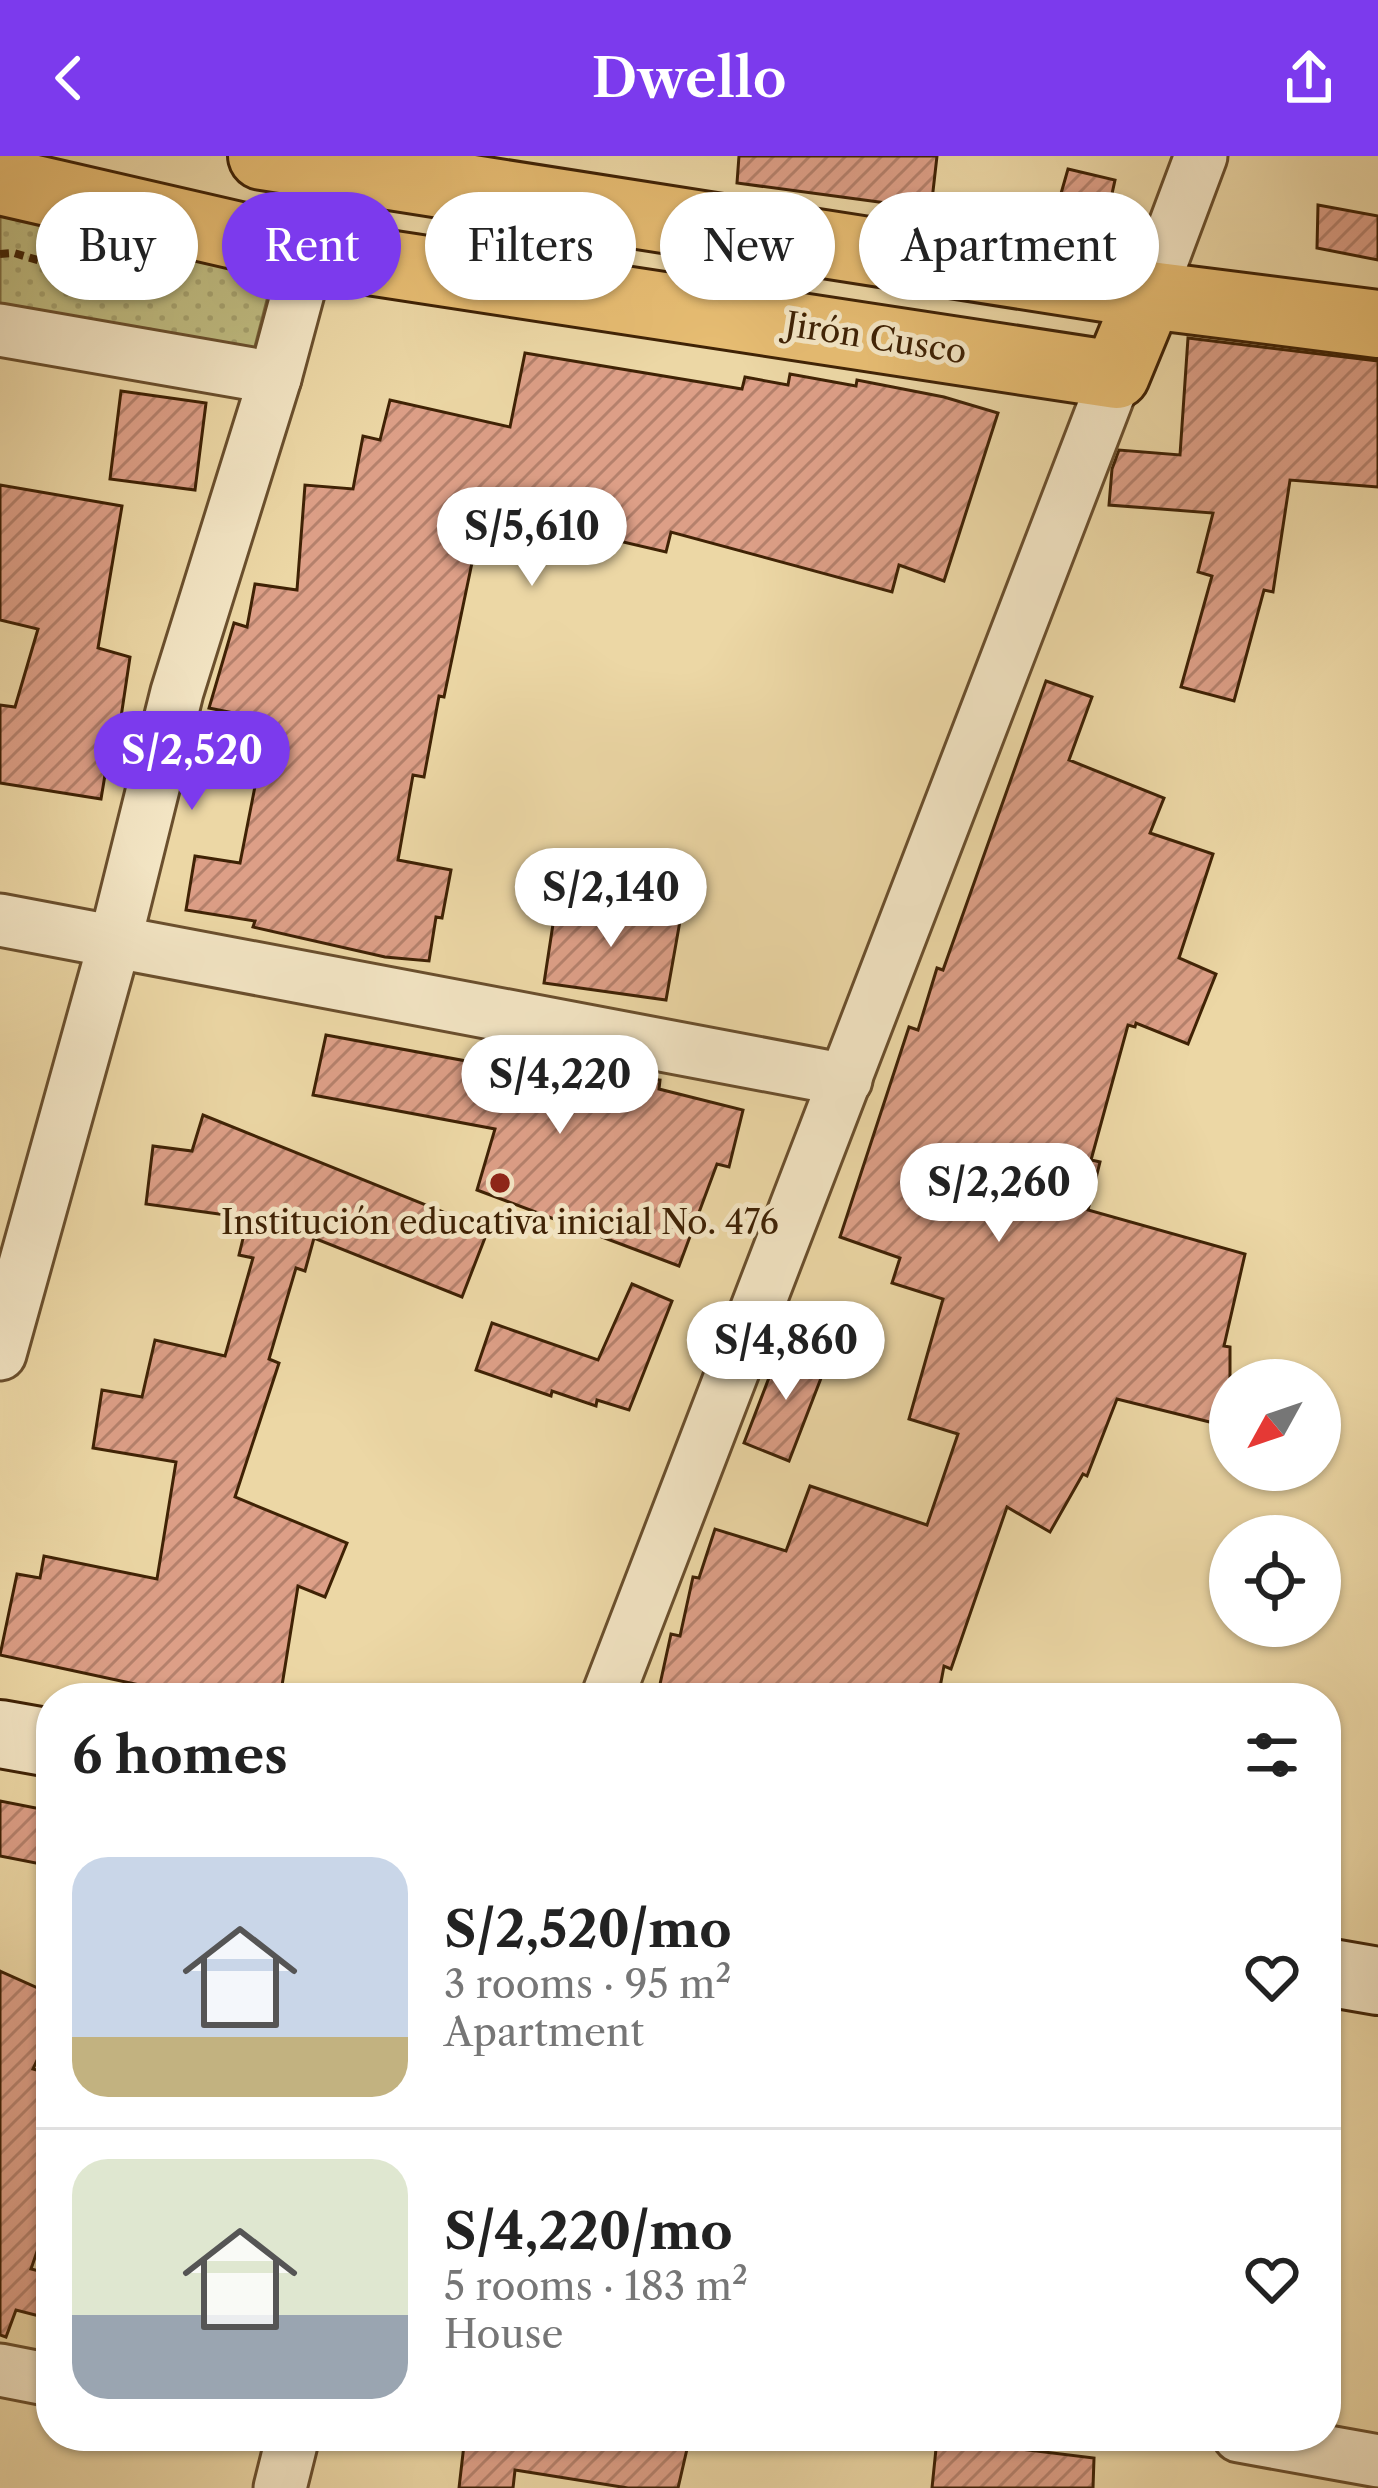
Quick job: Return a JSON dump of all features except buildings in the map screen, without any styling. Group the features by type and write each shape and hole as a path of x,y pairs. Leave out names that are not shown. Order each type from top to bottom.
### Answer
{"main road":[{"path":"262,156 381,166 859,246"},
{"name":"Jirón Cusco","path":"0,181 222,230"},
{"name":"Jirón Cusco","path":"401,265 1116,375"},
{"path":"1159,296 1378,324"},
{"path":"1116,375 1147,300"},
{"path":"0,1734 36,1740"},
{"path":"1341,1975 1378,1981"}],"street":[{"path":"1159,268 1201,156"},
{"path":"0,1354 115,941 177,692 275,378 314,300"},
{"path":"0,330 275,378"},
{"path":"614,1683 1116,375"},
{"path":"0,920 846,1080"},
{"path":"0,2370 36,2377"},
{"path":"280,2488 289,2451"},
{"path":"1322,2451 1378,2461"}],"path":[{"path":"0,254 36,260"}],"shaded area":[{"path":"0,199 36,208 36,300 198,300 198,246 222,252 222,300 267,300 252,358 0,318"}],"place":[{"name":"Institución educativa inicial No. 476","path":"500,1183"}]}
